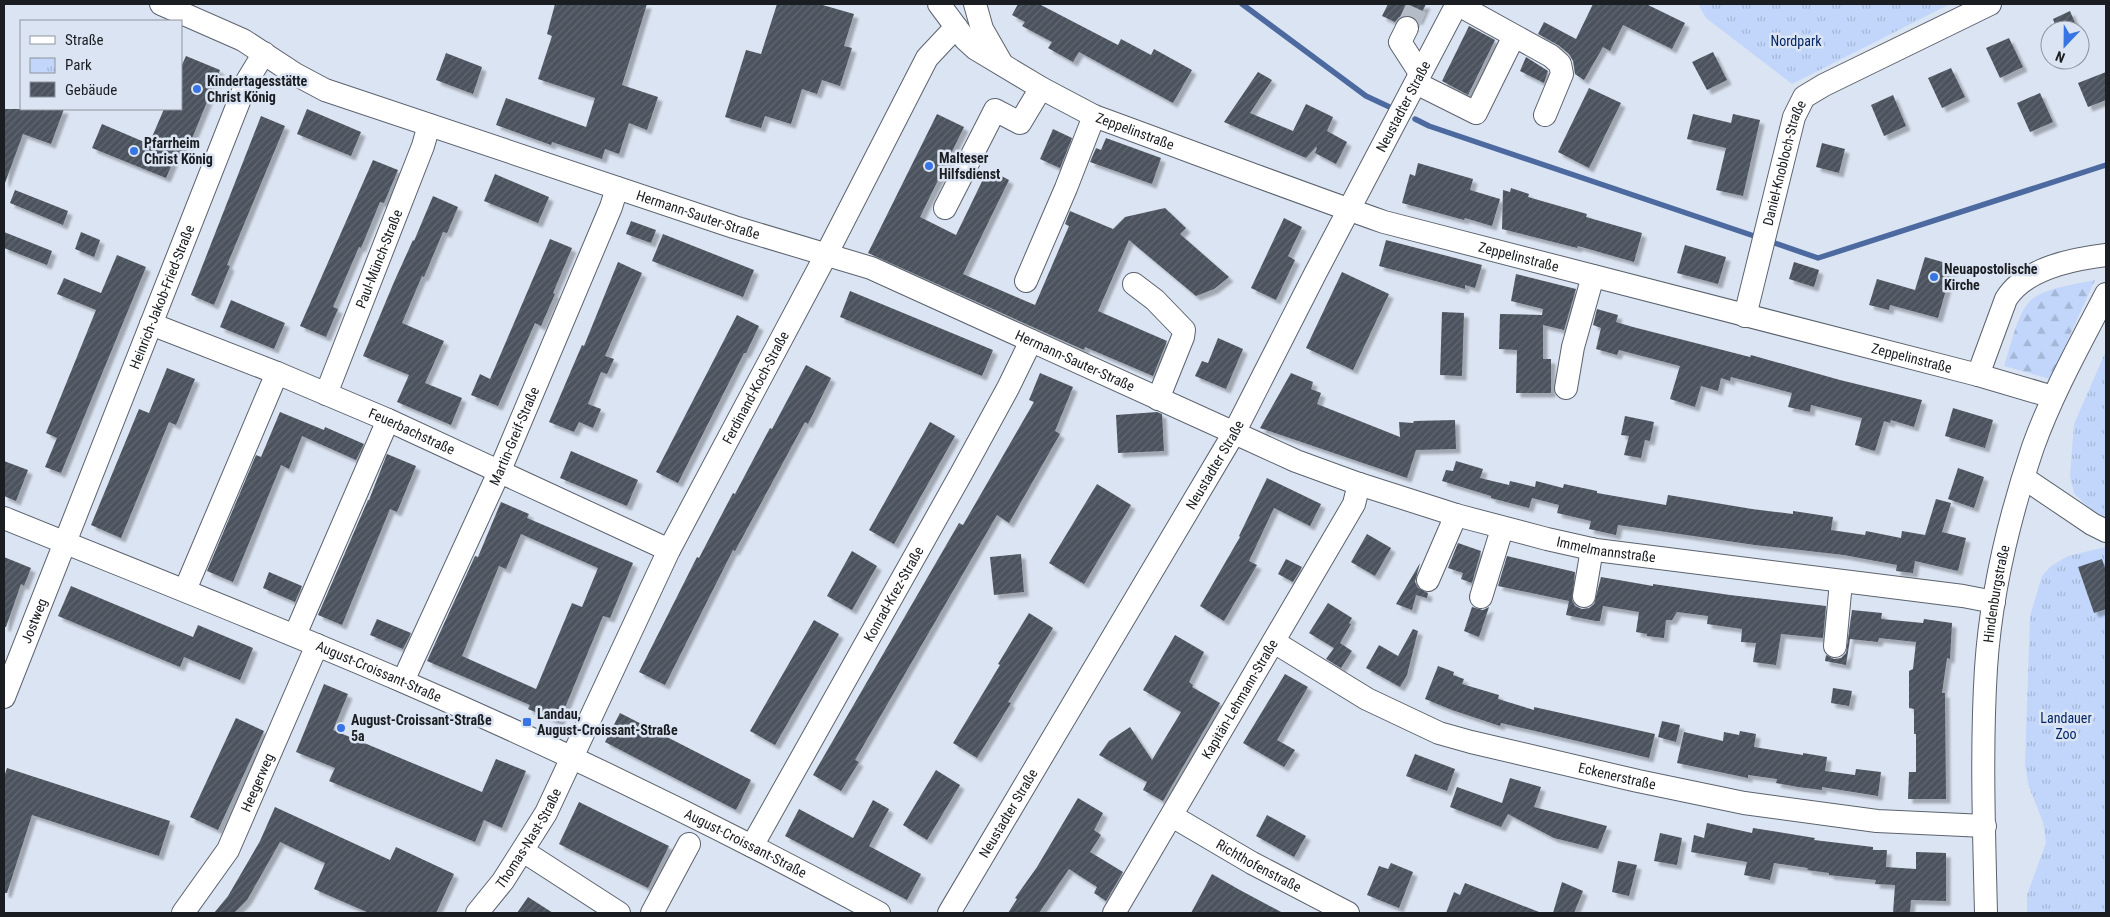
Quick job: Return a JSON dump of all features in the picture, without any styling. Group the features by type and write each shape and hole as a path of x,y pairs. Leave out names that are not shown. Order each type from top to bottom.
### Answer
{"street":[{"name":"Hermann-Sauter-Straße","path":"161,4 243,40 295,74 325,90 762,236 871,268 1234,433"},
{"name":"Zeppelinstraße","path":"938,4 976,49 1040,88 1094,116 1348,211 1745,316 1978,375 2053,397"},
{"name":"Zeppelinstraße","path":"975,4 982,29 1003,65"},
{"path":"1457,4 1551,56 1560,64 1562,74 1545,115"},
{"name":"Neustadter Straße","path":"949,913 1234,433 1457,4"},
{"name":"Daniel-Knobloch-Straße","path":"1745,316 1794,118 1804,97 1824,85 1990,4"},
{"name":"Ferdinand-Koch-Straße","path":"572,758 669,550 826,255 927,58 956,27"},
{"path":"1407,28 1400,42 1418,78 1476,113 1514,36"},
{"name":"Heinrich-Jakob-Fried-Straße","path":"64,542 247,81 264,53"},
{"path":"945,208 995,110 1020,123 1040,88"},
{"path":"1026,281 1066,188 1094,116"},
{"name":"Paul-Münch-Straße","path":"326,394 423,146 429,124"},
{"name":"Martin-Greif-Straße","path":"403,681 500,470 611,207 617,188"},
{"path":"1978,375 2006,299 2012,289 2025,278 2043,270 2106,255"},
{"path":"1566,388 1573,347 1594,276"},
{"path":"1134,284 1155,300 1184,330 1158,399"},
{"name":"Hindenburgstraße","path":"1986,913 1986,667 1994,602 2010,528 2024,478 2053,397 2106,294"},
{"name":"Feuerbachstraße","path":"151,324 277,373 388,420 500,470 669,550"},
{"name":"Konrad-Krez-Straße","path":"752,846 980,440 1031,341"},
{"path":"185,590 277,373"},
{"path":"295,635 388,420"},
{"name":"Immelmannstraße","path":"1234,433 1278,454 1359,484 1502,529 1592,549 1963,596 1994,602"},
{"path":"2024,478 2092,524 2106,531"},
{"name":"Kapitän-Lehmann-Straße","path":"1114,913 1348,516 1354,504 1359,484"},
{"path":"1428,580 1456,515"},
{"name":"August-Croissant-Straße","path":"4,518 185,590 403,681 572,758 752,846 879,913"},
{"path":"1481,597 1502,529"},
{"name":"Jostweg","path":"4,697 64,542"},
{"path":"1584,596 1592,549"},
{"path":"1835,646 1841,582"},
{"name":"Eckenerstraße","path":"1274,642 1376,704 1439,733 1471,742 1638,781 1744,803 1877,821 1985,826"},
{"name":"Heegerweg","path":"183,913 228,850 318,645"},
{"name":"Thomas-Nast-Straße","path":"477,913 503,882 523,851 546,813 572,758"},
{"name":"Richthofenstraße","path":"1172,816 1260,867 1348,913"},
{"path":"655,912 689,844"},
{"path":"523,851 619,913"}],"green space":[{"name":"Nordpark","path":"1698,4 1950,4 1792,84 1706,18"},
{"path":"2095,280 2050,379 2004,366 2021,314 2030,301 2052,290"},
{"path":"2106,351 2106,518 2088,507 2074,493 2070,476 2074,424"},
{"name":"Landauer Zoo","path":"2106,547 2106,913 2027,913 2027,895 2046,843 2043,822 2029,787 2025,765 2030,616 2042,576 2051,566 2068,556"}],"building":[{"path":"555,4 647,4 622,85 658,97 647,130 629,123 619,154 605,149 602,159 552,142 551,145 496,125 506,98 586,127 595,98 538,79 552,36 547,34"},
{"path":"777,4 819,4 854,14 844,46 852,48 840,86 822,80 817,94 802,89 791,124 765,116 761,128 725,117 746,50 761,54"},
{"path":"1018,4 1039,4 1118,45 1121,39 1151,55 1154,49 1192,70 1173,103 1079,52 1073,62 1048,48 1052,42 1022,26 1025,22 1012,15"},
{"path":"1388,4 1426,4 1418,21 1412,16 1406,15 1399,17 1395,22 1382,16"},
{"path":"1593,4 1646,4 1685,23 1672,49 1623,25 1610,51 1603,47 1584,80 1575,74 1573,61 1569,54 1558,45 1538,34 1544,22 1576,39"},
{"path":"2070,11 2074,20 2053,20"},
{"path":"1469,26 1495,40 1468,95 1442,81"},
{"path":"2009,38 2023,67 2000,78 1986,48"},
{"path":"1713,52 1727,80 1707,90 1692,62"},
{"path":"446,53 482,67 473,94 436,80"},
{"name":"Kindertagesstätte Christ König","path":"186,56 220,70 184,158 176,155 166,178 92,148 102,124 149,144 164,110 182,110 182,65"},
{"path":"1526,57 1548,71 1544,83 1520,71"},
{"path":"1951,68 1965,97 1942,108 1928,78"},
{"path":"1258,72 1272,80 1250,113 1293,131 1306,104 1333,117 1327,131 1347,142 1336,164 1315,153 1316,147 1306,158 1224,122"},
{"path":"2106,72 2106,100 2088,107 2078,83"},
{"path":"1589,88 1621,103 1589,168 1558,152"},
{"path":"2040,93 2053,122 2030,132 2017,103"},
{"path":"1893,95 1906,126 1884,136 1871,105"},
{"path":"4,109 64,110 51,144 23,134 4,182"},
{"path":"307,109 361,132 351,156 297,134"},
{"path":"937,114 964,127 920,217 956,235 988,169 1009,180 963,274 1035,305 1069,226 1065,224 1070,211 1113,229 1125,217 1165,208 1186,228 1180,234 1229,277 1214,289 1196,296 1129,240 1098,311 1167,341 1153,376 1085,347 1084,350 868,253"},
{"path":"1693,114 1731,123 1733,114 1760,120 1743,196 1716,190 1726,148 1687,139"},
{"path":"261,116 285,126 227,265 230,266 214,305 191,295"},
{"path":"1053,129 1072,138 1060,168 1040,159"},
{"path":"1106,138 1161,158 1152,184 1090,162 1096,148 1101,150"},
{"path":"1822,143 1845,149 1839,173 1816,167"},
{"path":"373,160 398,170 384,203 380,202 333,307 338,309 326,337 300,326"},
{"path":"1418,163 1473,179 1470,190 1500,199 1492,226 1402,203 1410,174 1415,176"},
{"path":"495,174 549,197 538,223 484,201"},
{"path":"1511,188 1529,194 1528,197 1587,214 1586,217 1642,233 1634,262 1578,246 1577,248 1502,229 1503,190 1510,192"},
{"path":"15,190 68,211 63,225 10,203"},
{"path":"433,196 458,207 447,233 443,232 402,323 444,341 425,383 462,398 451,425 397,402 409,375 363,356"},
{"path":"1284,218 1302,227 1288,256 1295,260 1276,300 1251,288"},
{"path":"631,221 656,230 651,243 626,234"},
{"path":"4,232 52,251 47,265 4,248"},
{"path":"81,232 100,240 94,257 75,249"},
{"path":"663,234 754,270 743,297 652,261"},
{"path":"550,239 572,248 541,326 535,323 498,406 471,395 480,374 490,379"},
{"path":"1386,240 1482,265 1475,288 1465,285 1465,289 1379,266"},
{"path":"1685,245 1726,257 1718,284 1677,273"},
{"path":"117,255 146,267 61,473 45,467 57,438 46,433 96,310 57,294 64,278 101,293"},
{"name":"Neuapostolische Kirche","path":"1925,257 1953,265 1938,318 1890,305 1889,310 1869,305 1877,279 1915,290"},
{"path":"618,262 642,273 605,356 614,359 607,374 601,372 588,404 601,409 593,428 579,422 574,432 549,422 582,345 584,346"},
{"path":"1794,262 1819,270 1814,287 1789,279"},
{"path":"1342,272 1389,294 1353,370 1306,348"},
{"path":"1516,274 1576,289 1564,330 1543,325 1543,359 1551,359 1551,393 1516,393 1517,350 1499,349 1500,314 1542,315 1543,309 1511,301"},
{"path":"850,291 993,350 982,376 840,317"},
{"path":"231,300 285,323 274,349 220,327"},
{"path":"1597,309 1618,315 1616,322 1633,327 1750,357 1751,355 1840,380 1922,400 1914,427 1891,420 1890,423 1884,421 1875,451 1855,445 1862,418 1811,405 1810,412 1788,407 1792,393 1731,377 1730,381 1721,378 1718,391 1701,386 1695,407 1670,399 1680,366 1619,350 1617,355 1596,349 1601,328 1593,325"},
{"path":"1442,312 1464,313 1462,376 1440,375"},
{"path":"737,315 759,326 678,483 656,472"},
{"path":"1218,338 1243,349 1226,389 1195,376 1202,361 1208,363"},
{"path":"806,365 831,378 808,424 805,422 735,551 733,550 665,685 639,672 697,557 699,558 733,493 735,494"},
{"path":"167,368 195,379 176,425 169,422 121,538 91,525 139,409 149,413"},
{"path":"1040,373 1073,387 1055,431 1060,434 1009,523 997,515 855,760 859,762 841,791 813,775 959,523 963,525 1034,402 1029,400"},
{"path":"1291,373 1313,382 1311,389 1321,393 1317,404 1400,437 1399,422 1455,420 1456,449 1416,450 1407,478 1260,428"},
{"path":"1953,408 1993,420 1985,448 1945,436"},
{"path":"280,412 324,430 325,427 364,444 356,460 302,436 289,469 281,465 233,582 207,571 256,455 261,457"},
{"path":"1157,412 1162,414 1164,451 1118,453 1116,415"},
{"path":"1625,416 1654,422 1650,441 1645,440 1641,458 1624,455 1629,436 1621,435"},
{"path":"930,422 955,436 894,544 869,530"},
{"path":"571,451 638,480 627,506 560,478"},
{"path":"387,454 416,466 397,512 390,509 342,625 318,615 369,500"},
{"path":"4,461 28,470 16,501 4,496"},
{"path":"1456,461 1483,469 1480,478 1509,485 1510,481 1535,487 1536,481 1563,488 1564,484 1597,491 1597,493 1666,505 1668,495 1752,509 1793,514 1793,511 1833,517 1831,530 1865,535 1866,531 1901,538 1902,531 1925,535 1936,499 1951,503 1942,532 1966,538 1958,571 1915,561 1913,573 1896,571 1897,565 1844,555 1755,545 1618,525 1616,535 1589,529 1591,521 1557,513 1559,505 1532,498 1529,508 1491,498 1491,496 1442,481 1446,470 1453,471"},
{"path":"1958,468 1984,477 1974,508 1948,499"},
{"path":"1267,478 1321,504 1310,526 1274,508 1249,561 1257,565 1224,621 1200,606 1240,537"},
{"path":"1097,484 1131,505 1084,584 1049,563"},
{"path":"501,502 529,514 527,518 633,563 610,618 603,616 559,722 528,709 530,705 427,661 475,556 478,557","holes":["521,534 598,568 582,607 572,603 536,689 462,656 499,566 506,569"]},
{"path":"1367,534 1391,548 1375,576 1351,562"},
{"path":"1458,543 1481,551 1472,583 1461,579 1463,573 1448,568"},
{"path":"852,551 877,566 852,610 827,596"},
{"path":"1021,554 1024,592 994,595 990,557"},
{"path":"1507,556 1575,572 1572,600 1575,606 1582,609 1589,608 1594,604 1601,577 1653,586 1653,584 1826,606 1823,638 1781,634 1776,665 1753,662 1756,643 1741,642 1742,629 1707,624 1708,616 1677,612 1672,620 1666,620 1664,638 1647,636 1647,634 1636,632 1639,612 1603,606 1600,621 1566,615 1569,601 1498,586"},
{"path":"4,557 31,568 24,586 21,584 6,627 4,627"},
{"path":"1286,559 1302,567 1293,582 1278,574"},
{"path":"2102,559 2106,571 2106,609 2094,613 2078,567"},
{"path":"1420,563 1415,582 1418,588 1428,593 1427,598 1416,595 1412,610 1396,604"},
{"path":"269,572 302,586 295,602 263,588"},
{"path":"71,586 193,637 198,625 253,648 240,680 184,657 180,667 58,616"},
{"path":"1328,603 1352,618 1349,623 1351,624 1340,643 1352,651 1341,668 1326,659 1334,648 1309,633"},
{"path":"1472,607 1483,610 1489,607 1479,637 1464,631"},
{"path":"1852,610 1882,613 1881,619 1923,623 1924,619 1952,623 1950,659 1947,658 1942,693 1945,693 1946,799 1908,799 1909,772 1916,772 1916,734 1914,734 1914,709 1909,708 1909,671 1913,669 1916,642 1879,638 1878,642 1850,639 1846,665 1825,661 1826,655 1834,659 1841,658 1846,653"},
{"path":"1029,613 1053,628 1008,702 1011,703 977,758 953,743"},
{"path":"377,619 411,633 403,649 370,635"},
{"path":"814,620 839,634 775,745 750,731"},
{"path":"1413,629 1418,631 1407,675 1400,687 1366,668 1379,645 1398,656"},
{"path":"1175,635 1204,652 1189,682 1193,685 1192,687 1220,703 1163,801 1143,790 1147,782 1099,755 1109,741 1130,727 1152,760 1181,712 1143,690"},
{"path":"1438,666 1454,672 1453,675 1464,679 1462,684 1499,695 1498,699 1534,710 1534,707 1655,734 1649,758 1501,723 1500,726 1425,699"},
{"path":"1285,674 1308,687 1277,740 1295,750 1284,767 1243,743"},
{"path":"324,684 348,694 333,730 482,792 496,759 526,771 502,828 484,820 475,842 329,781 335,768 296,752"},
{"path":"1833,688 1852,691 1849,706 1831,703"},
{"path":"620,713 751,780 736,810 605,742"},
{"path":"236,718 264,731 218,830 190,817"},
{"path":"1662,721 1680,725 1676,742 1658,737"},
{"path":"1740,731 1756,734 1754,747 1827,757 1825,771 1855,775 1856,769 1881,772 1878,796 1822,787 1822,790 1798,787 1776,783 1777,779 1748,775 1748,778 1677,763 1684,732 1723,741 1724,732 1739,735"},
{"path":"1415,754 1455,769 1447,791 1406,776"},
{"path":"7,768 170,821 159,856 32,815 7,893 4,893 4,777"},
{"path":"936,770 960,785 927,840 903,825"},
{"path":"1510,778 1541,787 1534,807 1607,826 1598,849 1554,838 1508,814 1501,827 1450,807 1457,787 1502,803"},
{"path":"1078,798 1103,813 1094,830 1101,835 1090,852 1123,872 1106,901 1094,893 1097,887 1069,869 1039,913 1008,913 1017,899 1015,898 1037,867"},
{"path":"873,800 889,809 869,846 921,874 907,900 785,836 799,809 853,838"},
{"path":"579,802 669,846 648,888 559,844"},
{"path":"275,807 390,860 396,847 454,874 436,913 369,913 314,889 325,863 280,842 247,900 234,913 214,913 228,896 260,841"},
{"path":"1267,815 1306,836 1294,857 1256,836"},
{"path":"1707,823 1752,833 1753,828 1815,838 1814,840 1873,847 1873,850 1887,850 1886,867 1916,869 1916,852 1946,853 1946,901 1911,900 1910,913 1893,913 1895,885 1875,884 1876,880 1829,875 1829,873 1807,870 1808,868 1774,863 1770,880 1744,875 1747,862 1691,852 1694,835 1704,838"},
{"path":"1660,833 1682,838 1677,865 1654,861"},
{"path":"1618,861 1637,865 1629,896 1612,892"},
{"path":"1391,863 1413,872 1399,908 1367,895 1379,866 1388,869"},
{"path":"1212,874 1238,889 1283,913 1191,913"},
{"path":"1562,882 1583,891 1574,913 1553,913"},
{"path":"1465,883 1539,913 1446,913 1454,892 1460,895"},
{"path":"528,897 553,913 517,913"}],"waterway":[{"path":"1242,4 1366,96 1396,110"},
{"path":"1415,119 1429,126 1760,238"},
{"path":"1769,241 1818,258 2106,165"}],"tunnel":[{"path":"1407,28 1418,4"}],"place":[{"name":"Kindertagesstätte Christ König","path":"197,89"},
{"name":"Pfarrheim Christ König","path":"134,151"},
{"name":"Malteser Hilfsdienst","path":"929,166"},
{"name":"Neuapostolische Kirche","path":"1934,277"},
{"name":"Landau, August-Croissant-Straße","path":"527,722"},
{"name":"August-Croissant-Straße 5a","path":"341,728"}]}
